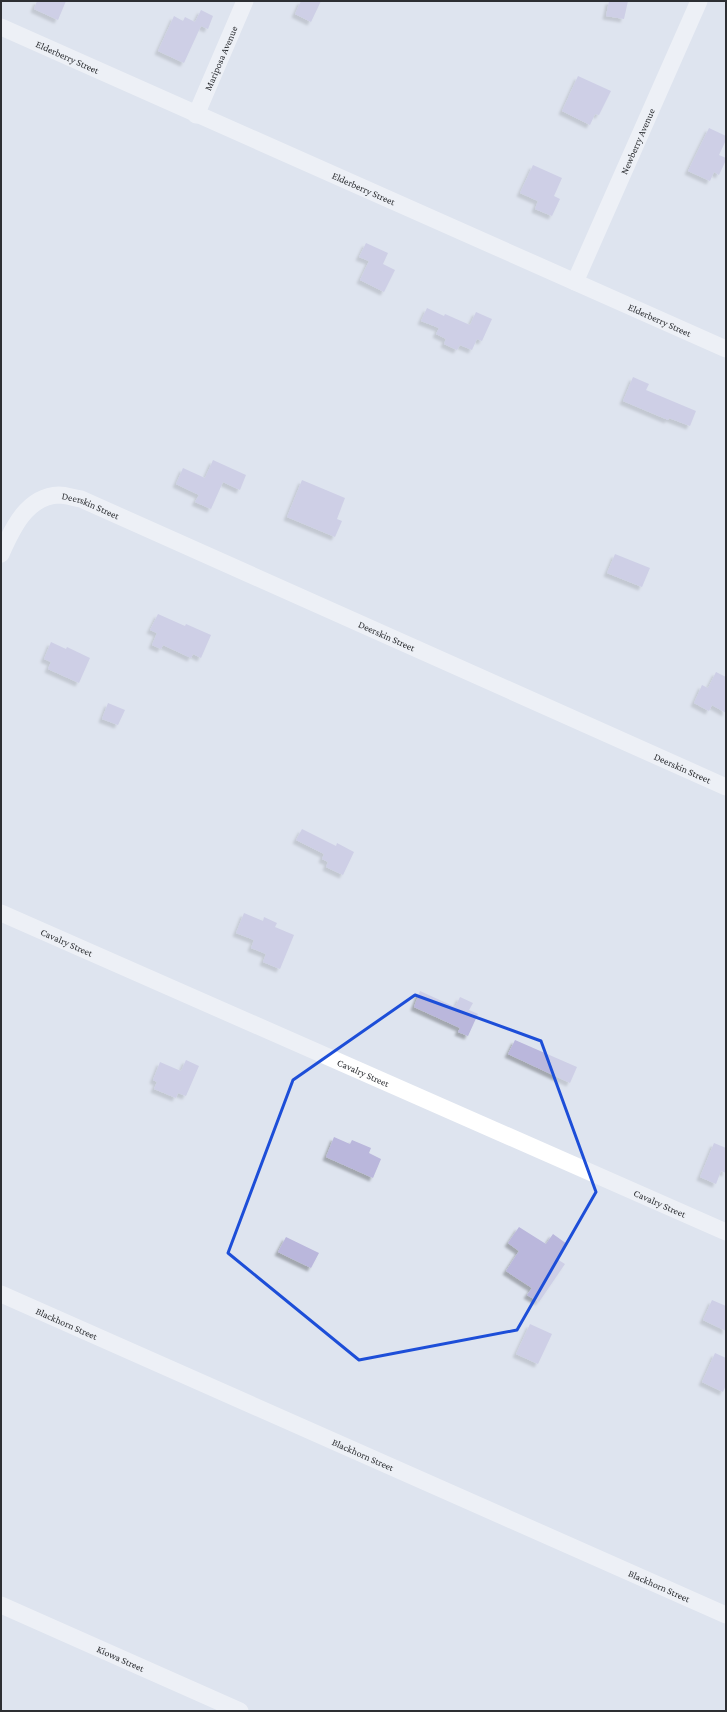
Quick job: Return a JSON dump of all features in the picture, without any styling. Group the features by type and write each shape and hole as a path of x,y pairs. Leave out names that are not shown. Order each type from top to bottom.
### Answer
{"street":[{"name":"Mariposa Avenue","path":"196,114 245,1"},
{"name":"Newberry Avenue","path":"574,282 699,1"},
{"name":"Elderberry Street","path":"1,27 726,349"},
{"name":"Deerskin Street","path":"1,554 16,523 30,507 45,499 59,495 80,498 726,787"},
{"name":"Cavalry Street","path":"1,913 726,1232"},
{"name":"Blackhorn Street","path":"1,1294 726,1615"},
{"name":"Kiowa Street","path":"1,1605 240,1711"}],"highlighted area":[{"path":"415,995 541,1041 596,1192 517,1330 359,1360 228,1253 293,1080"}],"building":[{"path":"37,1 66,1 58,20 34,9"},
{"path":"301,1 321,1 311,22 295,14"},
{"path":"609,1 628,1 624,19 606,16"},
{"path":"201,10 213,16 208,29 201,26 184,63 158,51 174,16 183,21 185,17 195,22"},
{"path":"578,76 611,91 599,115 595,114 590,125 562,111"},
{"path":"709,128 726,136 726,140 719,155 726,158 726,160 719,175 714,172 710,181 688,171"},
{"path":"533,165 562,178 554,196 560,199 552,216 535,209 538,201 520,193"},
{"path":"366,243 388,253 383,264 395,270 384,292 360,280 369,261 359,257"},
{"path":"427,308 470,325 476,312 492,319 482,341 477,339 472,350 460,345 457,350 444,344 446,339 436,334 439,328 421,321"},
{"path":"633,377 649,384 646,390 696,411 690,426 669,418 668,420 623,401"},
{"path":"213,460 246,475 240,490 223,482 211,509 195,502 199,495 176,484 183,468 205,478"},
{"path":"302,480 345,498 337,519 342,521 335,537 287,517"},
{"path":"615,554 650,568 642,587 607,573"},
{"path":"158,614 185,626 186,624 211,635 201,658 193,654 191,658 163,645 161,649 152,645 157,633 150,630"},
{"path":"51,642 66,649 67,647 90,658 79,683 48,669 51,662 44,659"},
{"path":"716,672 726,677 726,713 712,705 709,711 694,703 702,685 708,688"},
{"path":"108,703 125,710 118,725 102,719"},
{"path":"302,829 336,846 337,843 354,852 343,875 326,867 328,862 322,859 324,854 296,840"},
{"path":"244,913 263,921 264,917 277,923 275,927 294,935 280,969 263,962 266,954 251,948 254,940 236,933"},
{"path":"420,991 455,1007 460,997 473,1003 469,1010 478,1014 468,1036 458,1032 460,1028 414,1007"},
{"path":"515,1040 577,1067 570,1083 508,1054"},
{"path":"186,1060 199,1066 186,1096 178,1093 176,1098 154,1089 157,1082 153,1080 160,1062 181,1071"},
{"path":"334,1137 350,1144 352,1140 371,1148 369,1153 381,1159 373,1178 326,1157"},
{"path":"714,1143 726,1148 726,1173 721,1171 716,1184 700,1177"},
{"path":"519,1227 546,1244 553,1234 567,1244 557,1259 565,1264 539,1302 527,1295 532,1288 506,1271 519,1251 508,1243"},
{"path":"286,1237 319,1253 311,1268 278,1252"},
{"path":"712,1300 726,1306 726,1331 703,1320"},
{"path":"530,1324 552,1334 538,1364 516,1354"},
{"path":"715,1353 726,1358 726,1385 723,1392 702,1382"}]}
